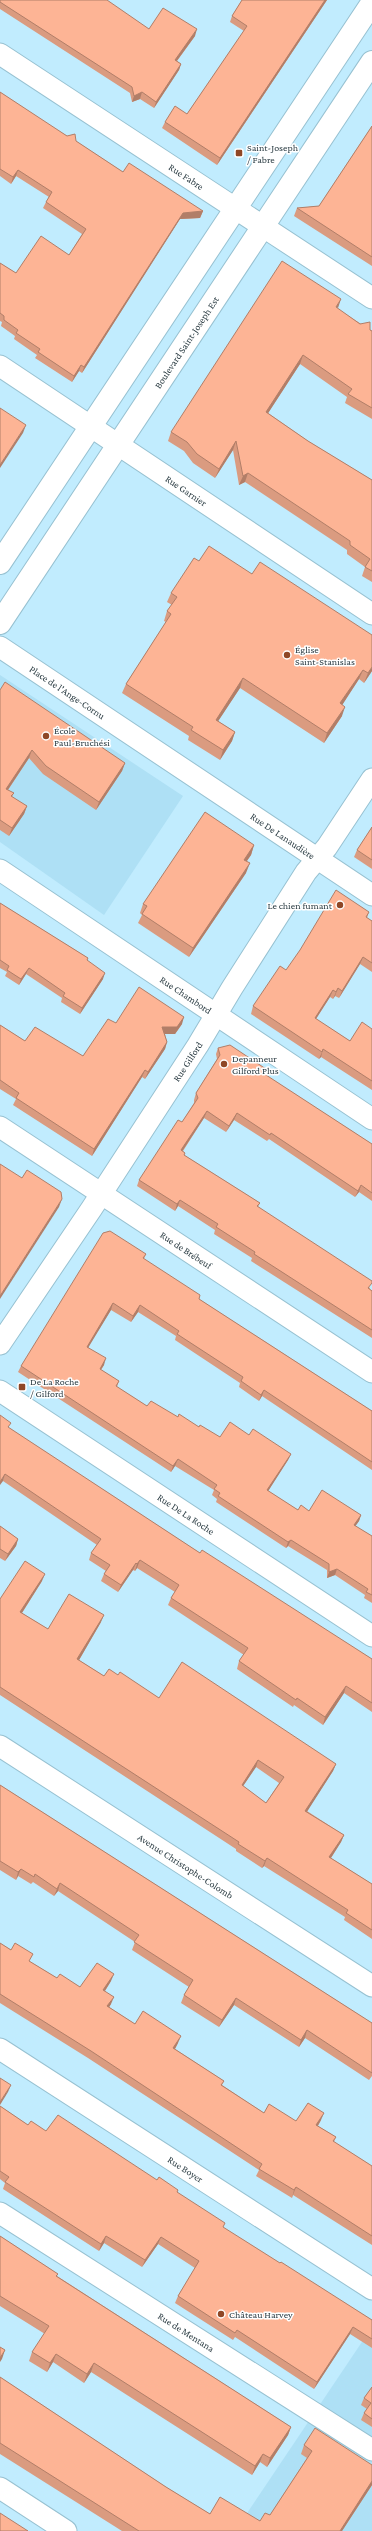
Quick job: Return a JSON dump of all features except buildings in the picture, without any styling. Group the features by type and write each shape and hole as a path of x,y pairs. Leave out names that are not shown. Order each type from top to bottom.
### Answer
{"main road":[{"path":"0,563 372,3"},
{"name":"Boulevard Saint-Joseph Est","path":"0,623 372,62"}],"street":[{"name":"Rue Fabre","path":"0,54 372,298"},
{"name":"Rue Garnier","path":"0,366 372,614"},
{"name":"Place de l'Ange-Cornu","path":"0,647 194,777"},
{"name":"Rue De Lanaudière","path":"194,777 372,895"},
{"name":"Rue Gilford","path":"0,1344 102,1194 317,858 327,847 372,778"},
{"name":"Rue Chambord","path":"0,870 215,1016 372,1119"},
{"name":"Rue de Brébeuf","path":"0,1127 372,1372"},
{"name":"Rue De La Roche","path":"0,1391 372,1636"},
{"name":"Avenue Christophe-Colomb","path":"0,1746 372,1986"},
{"name":"Rue Boyer","path":"0,2049 372,2289"},
{"name":"Rue de Mentana","path":"0,2213 372,2450"},
{"path":"0,2488 66,2531"}],"shaded area":[{"name":"École Paul-Bruchési","path":"0,675 183,796 104,915 0,842"},
{"path":"372,2327 372,2531 235,2531"}],"place":[{"name":"Saint-Joseph / Fabre","path":"239,153"},
{"name":"Église Saint-Stanislas","path":"287,655"},
{"name":"École Paul-Bruchési","path":"46,736"},
{"name":"Le chien fumant","path":"340,905"},
{"name":"Depanneur Gilford Plus","path":"224,1064"},
{"name":"De La Roche / Gilford","path":"22,1387"},
{"name":"Château Harvey","path":"221,2314"}]}
